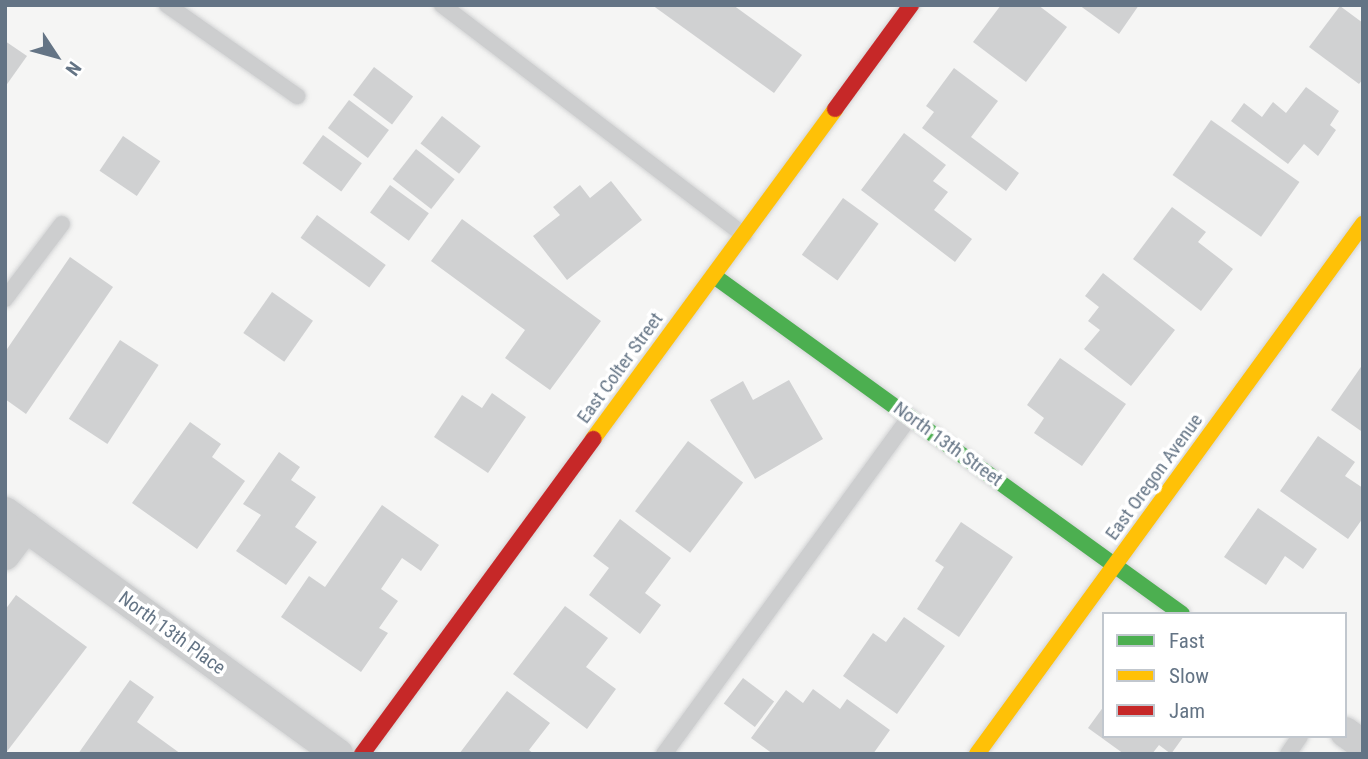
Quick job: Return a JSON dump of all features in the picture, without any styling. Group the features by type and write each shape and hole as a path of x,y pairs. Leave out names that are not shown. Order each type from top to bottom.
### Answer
{"street":[{"name":"East Colter Street","path":"362,754 907,12"},
{"name":"East Oregon Avenue","path":"977,754 1363,224"},
{"name":"North 13th Street","path":"714,276 1179,612"},
{"path":"5,555 15,519"},
{"name":"North 13th Place","path":"15,519 338,754"},
{"path":"1347,733 1363,745"}],"lane":[{"path":"167,5 297,96"},
{"path":"442,5 744,234"},
{"path":"885,5 907,12"},
{"path":"5,299 62,224"},
{"path":"664,754 910,417"},
{"path":"1288,754 1299,738"}],"building":[{"path":"652,5 733,5 802,55 774,93"},
{"path":"1001,5 1038,5 1067,27 1026,82 973,42"},
{"path":"1079,5 1139,5 1119,34"},
{"path":"1340,6 1363,23 1363,79 1359,84 1309,47"},
{"path":"5,41 27,56 5,87"},
{"path":"374,67 413,96 392,124 353,95"},
{"path":"954,68 998,101 971,137 1019,173 1006,191 922,128 934,112 926,106"},
{"path":"1306,87 1339,111 1330,125 1336,130 1318,156 1304,144 1288,164 1231,121 1244,103 1262,117 1273,102 1286,113"},
{"path":"349,100 389,130 368,158 328,128"},
{"path":"442,116 481,146 459,174 420,144"},
{"path":"1211,120 1299,182 1261,237 1173,175"},
{"path":"904,133 946,165 933,181 948,192 934,210 972,239 955,262 861,190"},
{"path":"323,135 362,163 341,192 302,163"},
{"path":"123,136 160,161 137,196 100,171"},
{"path":"416,149 455,179 431,209 393,179"},
{"path":"611,181 642,220 567,280 533,236 560,215 553,207 580,185 590,198"},
{"path":"390,185 429,213 409,241 370,213"},
{"path":"843,198 879,224 837,280 802,255"},
{"path":"1172,207 1206,232 1198,242 1233,269 1201,311 1133,259"},
{"path":"317,215 386,265 369,288 301,238"},
{"path":"462,219 601,321 550,390 505,358 525,330 431,261"},
{"path":"70,257 113,287 26,414 5,399 5,352"},
{"path":"1103,273 1175,330 1131,386 1084,349 1100,330 1088,321 1099,307 1085,296"},
{"path":"272,292 313,321 284,362 243,333"},
{"path":"120,340 159,365 107,444 69,419"},
{"path":"1060,358 1126,404 1082,466 1034,433 1044,418 1027,405"},
{"path":"1363,364 1363,429 1361,431 1331,410"},
{"path":"789,380 823,439 755,479 710,400 743,381 753,400"},
{"path":"492,393 526,417 488,473 434,437 462,395 482,408"},
{"path":"190,422 221,444 212,457 245,481 197,549 132,503"},
{"path":"1318,436 1355,462 1345,476 1363,488 1363,518 1348,539 1280,491"},
{"path":"688,441 743,483 690,553 635,511"},
{"path":"279,452 300,467 291,480 316,497 295,527 317,542 286,585 236,551 261,515 243,504"},
{"path":"382,505 439,545 421,571 402,558 381,589 398,601 379,628 388,633 361,672 281,617 309,576 325,587"},
{"path":"1258,508 1317,549 1303,569 1285,556 1266,585 1224,557"},
{"path":"620,519 671,558 645,593 661,605 640,634 589,595 609,568 593,556"},
{"path":"961,522 1013,557 959,637 917,609 944,567 935,561"},
{"path":"16,595 87,647 5,754 5,610"},
{"path":"565,606 608,638 586,667 616,689 587,729 513,674"},
{"path":"904,617 945,646 897,714 843,676 873,633 886,642"},
{"path":"743,678 774,701 755,727 724,704"},
{"path":"130,680 154,697 137,722 181,754 78,754"},
{"path":"813,689 840,709 847,699 890,730 873,754 773,754 751,738 786,690 803,703"},
{"path":"507,691 550,723 529,750 534,754 459,754"},
{"path":"1102,709 1102,738 1183,738 1171,754 1159,745 1152,754 1124,754 1088,728"}],"traffic: fast":[{"path":"714,276 1179,612"}],"traffic: slow":[{"path":"593,439 835,109"},
{"path":"977,754 1363,224"}],"traffic: jam":[{"path":"835,109 911,5"},
{"path":"362,754 593,439"}]}
